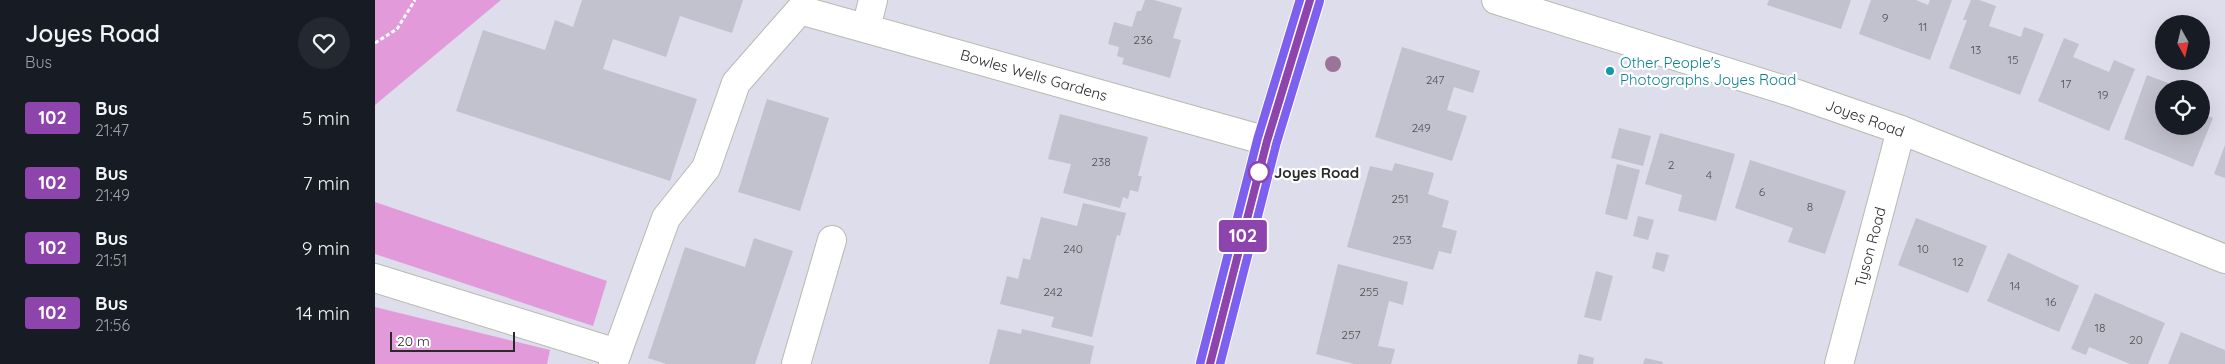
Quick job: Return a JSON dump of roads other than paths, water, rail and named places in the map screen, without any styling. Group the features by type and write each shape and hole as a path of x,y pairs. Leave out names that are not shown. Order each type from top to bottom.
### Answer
{"main road":[{"path":"1209,364 1267,141 1310,0"}],"street":[{"path":"865,28 873,0"},
{"name":"Joyes Road","path":"1497,0 1795,93 1901,130 2225,259"},
{"name":"Bowles Wells Gardens","path":"615,358 666,218 706,168 736,83 800,10 1267,141"},
{"name":"Tyson Road","path":"1839,364 1901,130"},
{"path":"796,364 832,240"},
{"path":"375,278 615,358"}],"place":[{"name":"Other People's Photographs Joyes Road","path":"1610,71"},
{"name":"Joyes Road","path":"1259,172"}]}
